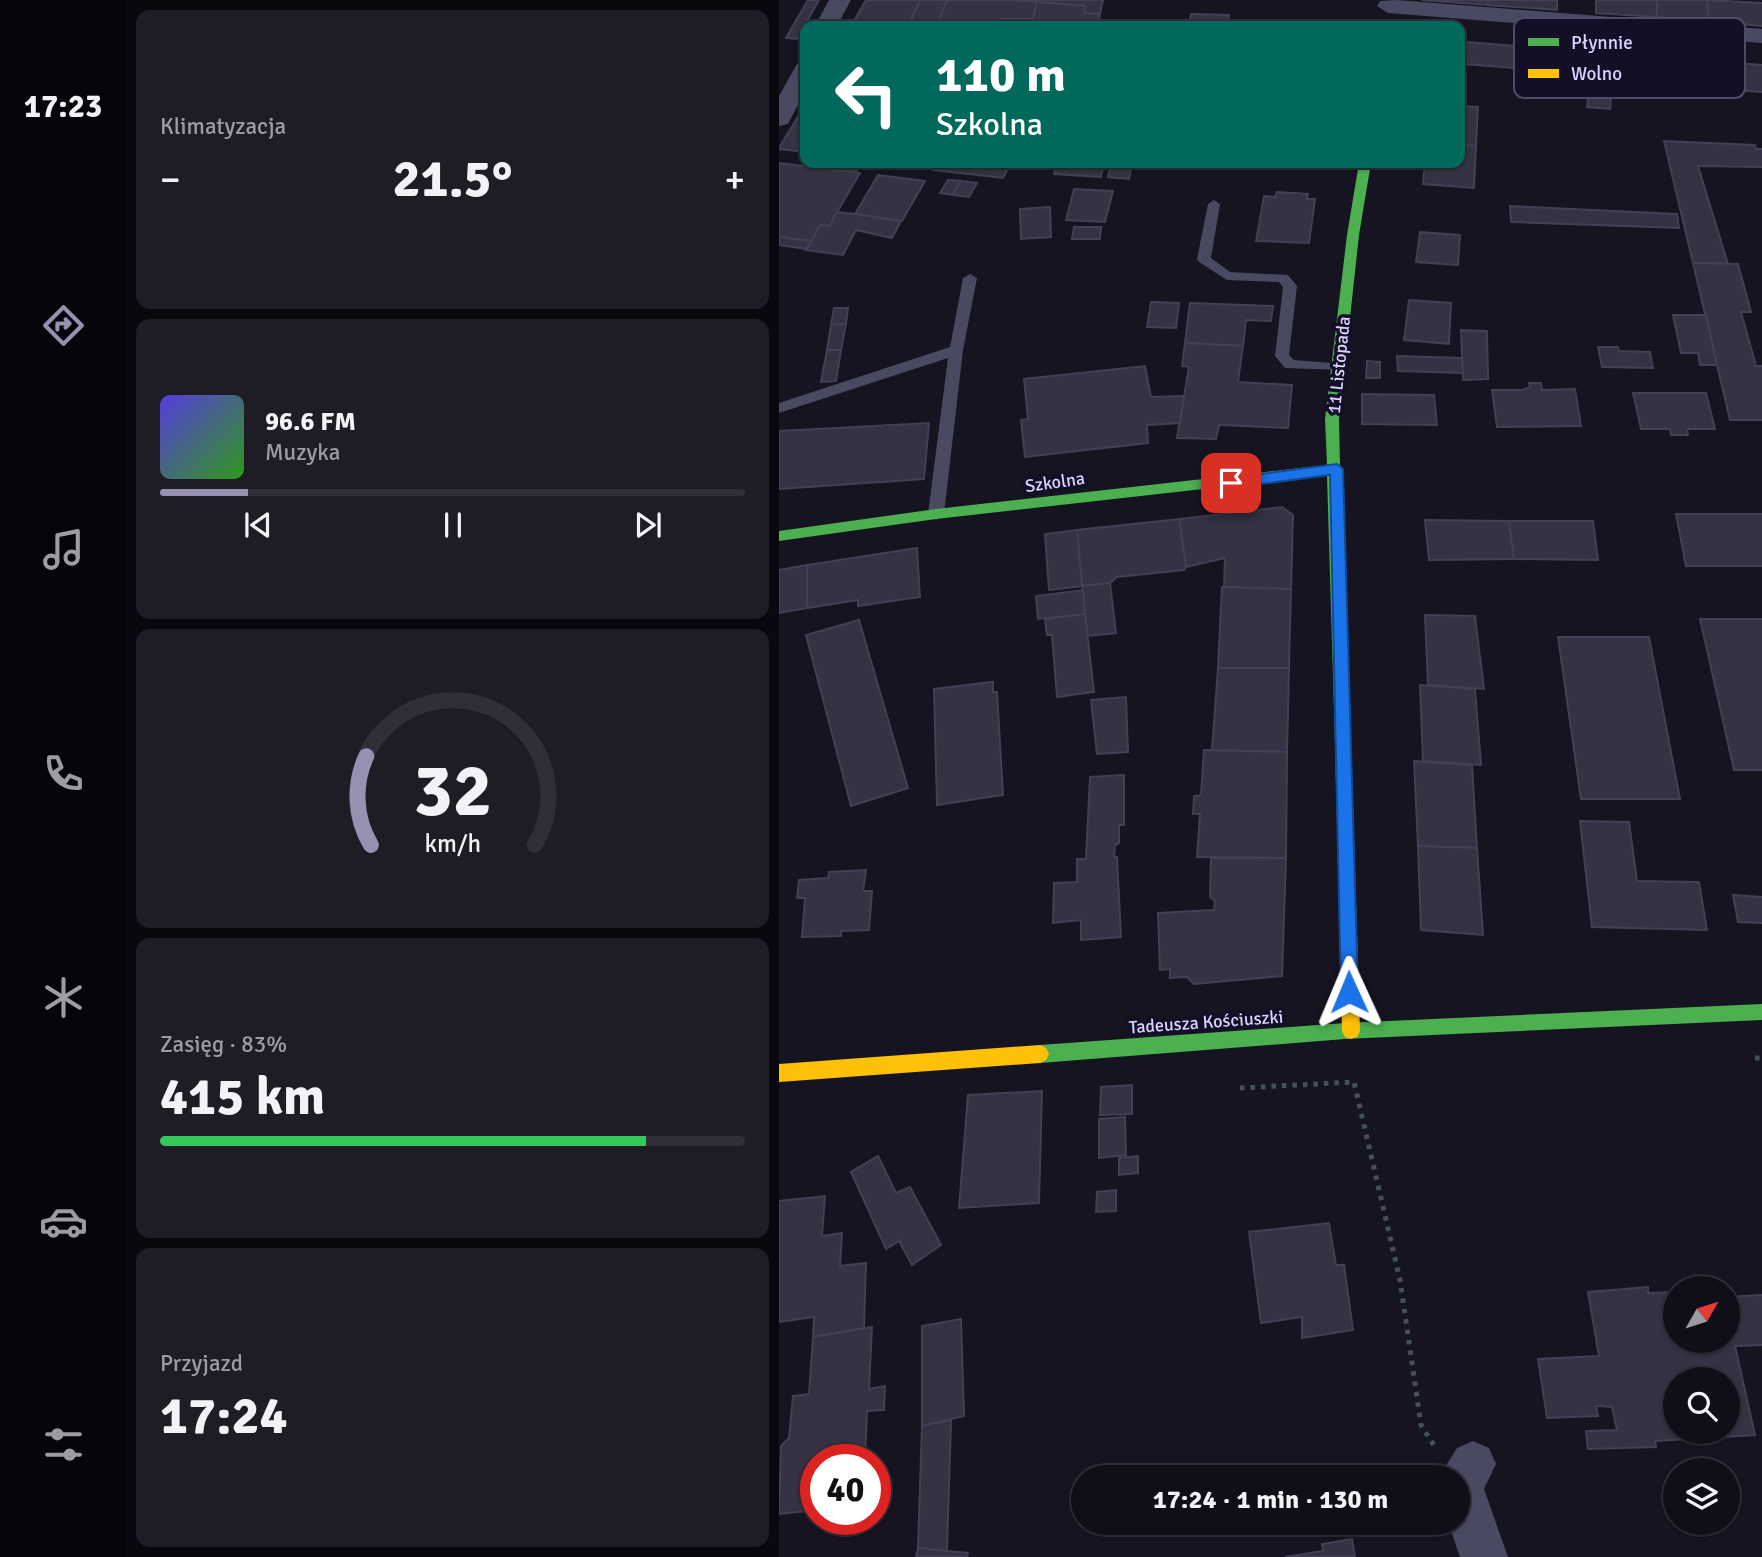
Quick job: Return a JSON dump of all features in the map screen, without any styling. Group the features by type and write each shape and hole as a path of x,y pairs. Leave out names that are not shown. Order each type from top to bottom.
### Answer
{"street":[{"path":"829,21 840,0"},
{"path":"1388,11 1514,19"},
{"path":"779,119 800,79"},
{"name":"11 Listopada","path":"1351,1031 1337,469 1332,419 1353,235 1364,168"},
{"name":"Szkolna","path":"779,536 936,514 1337,469"},
{"name":"Tadeusza Kościuszki","path":"779,1073 1351,1031 1762,1012"},
{"path":"1457,1460 1459,1485 1484,1557"}],"lane":[{"path":"1214,204 1204,259 1227,276 1283,278 1290,286 1282,356 1290,365 1338,367"},
{"path":"936,514 956,350 970,278"},
{"path":"779,408 956,350"}],"path":[{"path":"1240,1088 1354,1082 1400,1280 1421,1425 1457,1460"}],"building":[{"path":"808,0 819,0 807,21 800,21 797,39 786,38"},
{"path":"866,0 920,0 910,21 854,21"},
{"path":"920,0 947,0 939,21 910,21"},
{"path":"947,0 1037,2 1033,19 939,21"},
{"path":"1015,0 1103,0 1100,14 1084,13 1085,6"},
{"path":"1421,0 1488,0 1488,5"},
{"path":"1488,0 1557,0 1557,10 1488,5"},
{"path":"1596,0 1657,0 1657,17 1596,13"},
{"path":"1657,0 1707,0 1709,18 1657,17"},
{"path":"1707,0 1763,3 1763,26 1745,24 1745,18 1709,18"},
{"path":"1037,2 1085,6 1084,13 1100,14 1099,21 1000,21 1033,19"},
{"path":"1191,14 1229,15 1228,21 1190,21"},
{"path":"1466,42 1514,46 1514,68 1465,64"},
{"path":"1745,64 1763,65 1763,92 1745,91"},
{"path":"1588,98 1611,98 1610,109 1587,107"},
{"path":"1465,106 1478,107 1476,146 1465,145"},
{"path":"800,113 800,151 779,148"},
{"path":"1664,141 1755,145 1756,149 1763,149 1763,167 1698,166 1728,264 1693,263"},
{"path":"1465,145 1476,146 1474,188 1423,184 1425,168 1465,168"},
{"path":"779,163 800,166 800,168 860,173 829,226 820,225 812,241 779,237"},
{"path":"834,168 858,168 856,172 833,170"},
{"path":"934,168 1008,168 1003,178 933,170"},
{"path":"1056,168 1103,168 1101,177 1054,174"},
{"path":"1110,168 1131,168 1129,179 1108,177"},
{"path":"878,175 925,181 902,221 855,214"},
{"path":"948,180 961,181 953,195 940,193"},
{"path":"961,181 977,183 969,197 953,195"},
{"path":"1074,189 1113,191 1105,222 1066,220"},
{"path":"1277,192 1308,194 1307,199 1315,199 1309,243 1256,241 1264,196 1275,197"},
{"path":"1510,206 1677,214 1679,228 1511,222"},
{"path":"1050,207 1051,237 1021,239 1020,209"},
{"path":"837,212 901,221 892,238 856,230 843,255 806,250 820,225 829,226"},
{"path":"1074,227 1101,227 1100,239 1072,239"},
{"path":"1420,232 1460,235 1458,265 1416,262"},
{"path":"779,237 812,241 806,249 779,245"},
{"path":"1693,263 1738,264 1751,312 1741,312 1756,366 1763,366 1763,420 1730,420"},
{"path":"1409,300 1451,303 1449,344 1404,340"},
{"path":"1151,302 1179,303 1176,328 1147,327"},
{"path":"1190,303 1273,306 1271,321 1246,320 1243,346 1185,343"},
{"path":"834,308 848,308 846,324 831,325"},
{"path":"1673,315 1706,315 1717,365 1700,365 1698,353 1681,353"},
{"path":"846,324 841,350 827,350 831,325"},
{"path":"1461,330 1487,331 1488,379 1463,380"},
{"path":"1185,343 1243,346 1238,382 1292,385 1288,428 1219,425 1216,439 1177,438 1189,367 1182,366"},
{"path":"1598,347 1650,352 1653,368 1602,367"},
{"path":"827,350 841,350 836,381 821,382"},
{"path":"1397,356 1462,358 1463,373 1398,371"},
{"path":"1367,361 1380,362 1380,378 1366,378"},
{"path":"1145,366 1151,397 1184,396 1180,423 1147,425 1148,443 1025,457 1021,420 1028,419 1024,379"},
{"path":"1529,383 1541,383 1542,390 1575,389 1581,426 1497,427 1492,390 1522,390 1530,387"},
{"path":"1633,393 1706,393 1715,429 1687,429 1688,435 1671,435 1670,429 1641,429"},
{"path":"1362,394 1434,395 1437,425 1362,424"},
{"path":"929,423 924,479 779,489 779,431"},
{"path":"1282,507 1293,515 1291,589 1224,587 1225,558 1186,567 1179,519"},
{"path":"1676,514 1763,514 1763,566 1686,566"},
{"path":"1179,519 1186,567 1184,570 1117,577 1110,583 1082,586 1077,530"},
{"path":"1425,520 1509,521 1514,559 1429,560"},
{"path":"1509,521 1593,521 1598,560 1514,559"},
{"path":"1077,530 1082,586 1049,590 1045,534"},
{"path":"917,548 920,597 858,606 858,600 807,608 807,565"},
{"path":"807,565 807,608 779,613 779,570"},
{"path":"1110,583 1116,633 1087,636 1082,586"},
{"path":"1222,587 1291,589 1289,668 1218,668"},
{"path":"1083,590 1085,614 1038,619 1036,596"},
{"path":"1085,614 1094,692 1057,697 1052,635 1047,635 1045,619"},
{"path":"1425,615 1475,616 1484,689 1428,685"},
{"path":"1700,619 1763,619 1763,770 1734,770"},
{"path":"859,620 908,788 851,806 806,635"},
{"path":"1558,637 1649,637 1680,799 1581,799"},
{"path":"1218,668 1289,668 1287,752 1212,750"},
{"path":"993,682 993,692 997,692 1003,795 937,805 934,689"},
{"path":"1420,685 1475,689 1481,765 1423,761"},
{"path":"1126,697 1128,752 1097,754 1091,700"},
{"path":"1204,750 1287,752 1286,858 1197,857 1200,814 1193,814 1194,796 1201,795"},
{"path":"1414,761 1472,765 1477,848 1418,846"},
{"path":"1124,775 1124,825 1119,825 1119,843 1115,845 1114,857 1117,857 1121,937 1081,940 1081,920 1053,923 1054,883 1077,882 1077,859 1086,859 1090,777"},
{"path":"1580,821 1629,822 1637,881 1699,882 1707,930 1592,927"},
{"path":"1418,846 1477,848 1483,935 1421,930"},
{"path":"1211,858 1286,858 1282,976 1194,984 1187,977 1170,978 1170,969 1160,970 1158,913 1214,910 1215,901 1210,897"},
{"path":"866,870 863,891 872,891 869,930 841,931 841,936 802,937 805,898 797,898 799,880 828,878 829,872"},
{"path":"1733,895 1763,897 1763,923 1738,922"},
{"path":"1132,1085 1132,1114 1100,1115 1101,1087"},
{"path":"1042,1091 1039,1203 959,1208 968,1095"},
{"path":"1125,1117 1126,1155 1099,1158 1099,1119"},
{"path":"878,1156 896,1193 910,1187 941,1245 912,1265 899,1241 886,1249 851,1172"},
{"path":"1138,1156 1138,1173 1119,1175 1119,1158"},
{"path":"1116,1190 1116,1211 1096,1212 1097,1192"},
{"path":"825,1196 822,1236 842,1233 840,1266 866,1263 864,1328 813,1337 814,1317 779,1322 779,1201"},
{"path":"1329,1223 1336,1265 1344,1265 1353,1330 1302,1338 1302,1317 1261,1323 1249,1232"},
{"path":"1648,1287 1648,1293 1663,1292 1663,1353 1737,1353 1740,1367 1663,1367 1663,1441 1655,1441 1656,1447 1588,1449 1586,1431 1617,1430 1612,1407 1596,1406 1598,1416 1547,1418 1538,1359 1599,1356 1588,1292"},
{"path":"1763,1295 1763,1345 1740,1346 1740,1296"},
{"path":"961,1319 964,1416 922,1426 922,1326"},
{"path":"872,1327 869,1389 885,1386 884,1410 867,1411 866,1444 800,1444 800,1512 779,1514 781,1446 789,1438 793,1396 809,1394 813,1337"},
{"path":"1740,1368 1755,1435 1740,1436"},
{"path":"951,1420 947,1551 918,1548 922,1426"},
{"path":"1352,1539 1355,1557 1285,1557 1323,1551 1322,1544"},
{"path":"918,1548 968,1553 967,1557 916,1557"}],"traffic: fast":[{"path":"1343,742 1332,419 1353,235 1364,168"},
{"path":"779,536 936,514 1336,469"},
{"path":"1040,1054 1345,1031 1763,1012"}],"traffic: slow":[{"path":"1343,742 1351,1031"},
{"path":"779,1073 1040,1054"}],"route":[{"path":"1231,483 1337,469 1349,992"}]}
